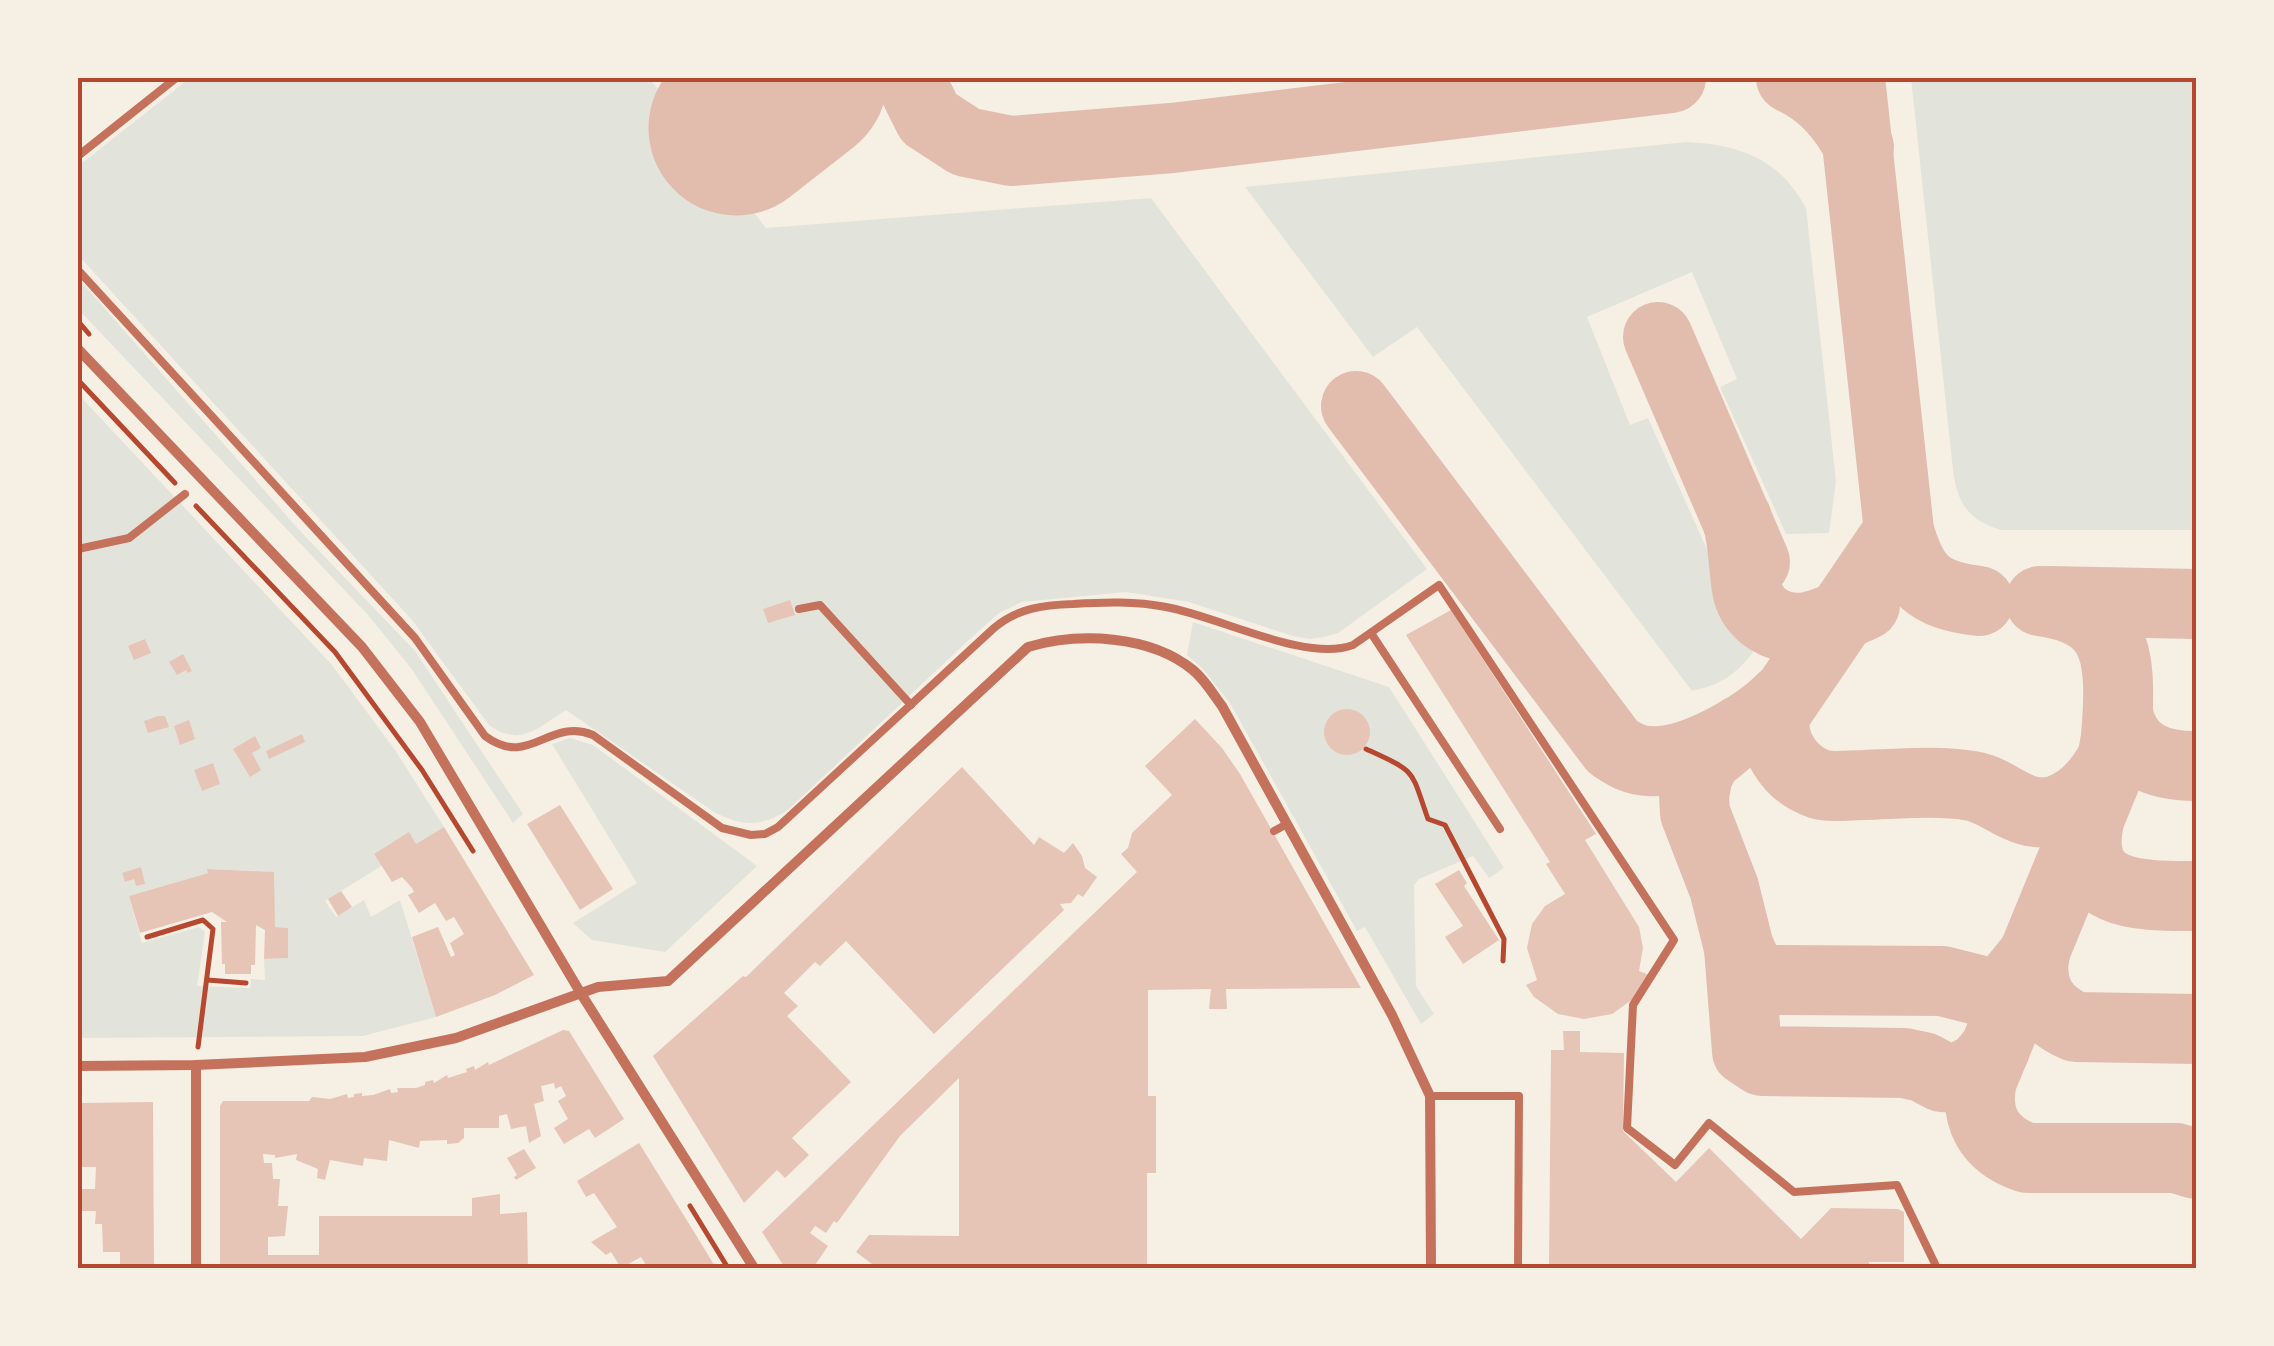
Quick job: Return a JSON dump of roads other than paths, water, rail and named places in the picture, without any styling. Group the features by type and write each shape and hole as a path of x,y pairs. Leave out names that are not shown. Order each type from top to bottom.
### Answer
{"street":[{"path":"78,349 362,647 420,722 580,992 754,1268"},
{"path":"78,1066 365,1057 456,1038 598,987 668,981 1028,647 1054,639 1141,644 1166,654 1207,684 1392,1015 1430,1096 1431,1268"},
{"path":"196,1065 196,1268"}],"lane":[{"path":"78,156 176,78"},
{"path":"78,270 415,638 485,736 501,748 519,750 556,732 580,730 593,735 722,828 736,834 766,834 790,818 1008,616 1028,608 1125,601 1166,606 1321,650 1338,651 1439,585 1674,940 1634,1005 1627,1128 1675,1165 1709,1123 1794,1192 1898,1185 1937,1268"},
{"path":"78,548 130,538 185,494"},
{"path":"799,610 820,605 910,706"},
{"path":"1371,633 1500,829"},
{"path":"1274,831 1287,824"},
{"path":"1430,1096 1519,1096 1518,1268"}]}
